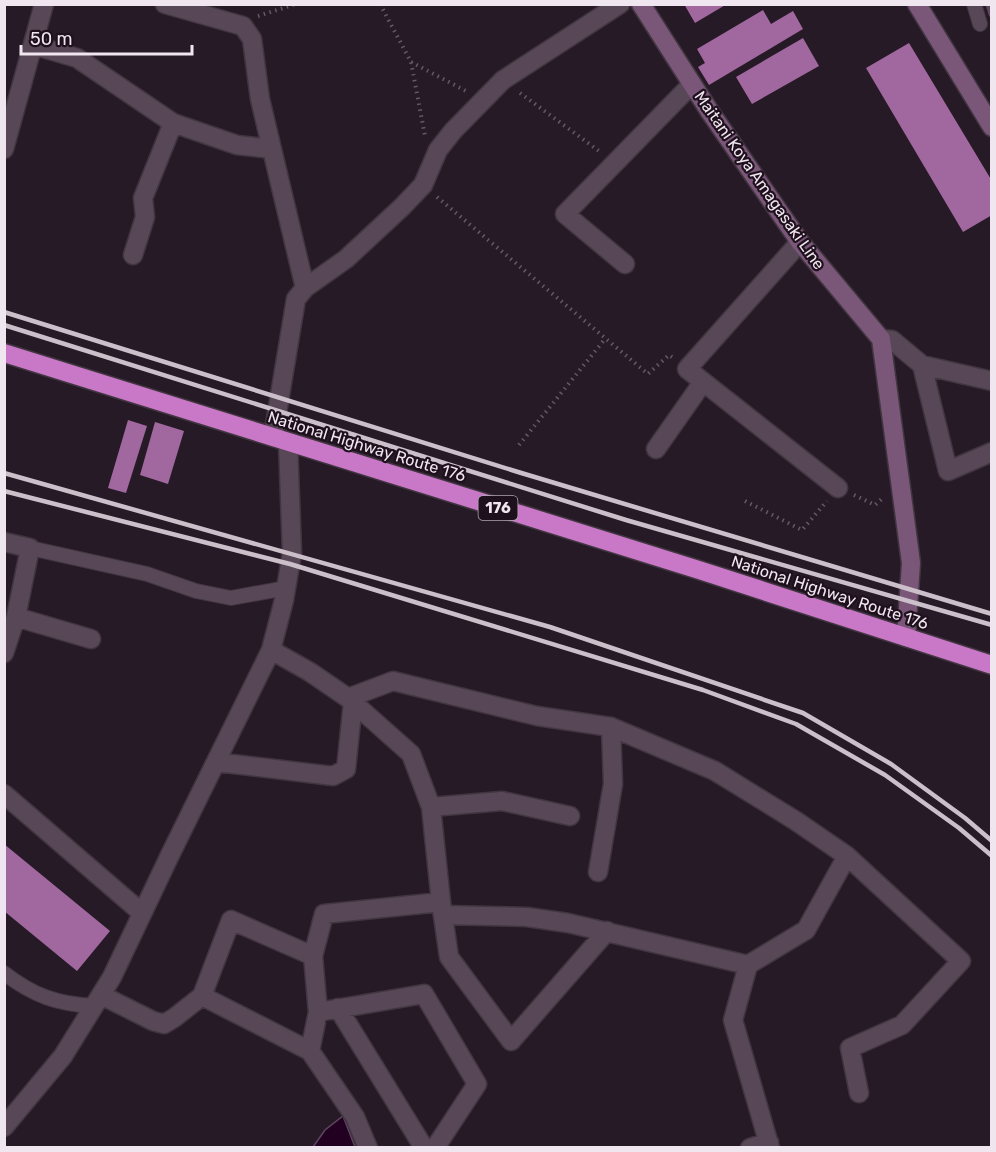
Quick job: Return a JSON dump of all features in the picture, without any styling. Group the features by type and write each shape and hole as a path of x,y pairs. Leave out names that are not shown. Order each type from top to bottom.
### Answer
{"highway":[{"name":"National Highway Route 176","path":"4,354 992,664"}],"main road":[{"name":"Maitani Koya Amagasaki Line","path":"641,4 692,84 800,242 881,339"},
{"path":"917,4 992,127"},
{"path":"881,339 911,563 906,637"}],"street":[{"path":"4,149 44,4"},
{"path":"165,4 243,26 252,39 261,99 305,288"},
{"path":"4,1127 63,1056 112,977 270,650 286,588 292,553 280,440 296,299 305,288 346,260 402,207 423,184 438,150 453,131 503,80 620,4"},
{"path":"33,45 76,58 173,123 237,145 272,149"},
{"path":"625,264 565,214 692,84"},
{"path":"133,255 145,217 143,198 173,123"},
{"path":"800,242 687,369 838,488"},
{"path":"881,339 892,340 922,365 992,381"},
{"path":"922,365 948,471 992,452"},
{"path":"656,449 703,382"},
{"path":"4,542 30,548 16,617 4,653"},
{"path":"16,617 91,639"},
{"path":"270,650 310,672 350,700 411,754 431,807 449,957 511,1041 607,931"},
{"path":"350,700 393,681 537,716 611,727 715,771 848,856 961,961 903,1026 850,1048 859,1093"},
{"path":"216,762 333,776 346,769 350,700"},
{"path":"598,872 613,784 611,727"},
{"path":"4,794 142,913"},
{"path":"431,807 502,801 570,816"},
{"path":"750,1148 769,1145 733,1020 748,965 806,930 848,856"},
{"path":"310,1051 318,1012 313,956 324,914 442,909 527,917 607,931 748,965"},
{"path":"98,1000 165,1024 202,996 231,920 313,956"},
{"path":"318,1012 424,994 477,1084 435,1148"},
{"path":"202,996 310,1051 356,1117 368,1148"},
{"path":"338,1008 423,1148"}],"lane":[{"path":"974,4 980,24"},
{"path":"30,548 147,574 196,591 231,598 286,588"},
{"path":"4,973 43,998 68,1004 98,1000"}],"path":[{"path":"252,18 296,4"},
{"path":"380,4 411,62 431,166"},
{"path":"411,62 483,100"},
{"path":"503,80 615,163"},
{"path":"423,184 648,374 669,355 687,369"},
{"path":"519,445 605,339"},
{"path":"745,501 802,530 838,488 875,504 900,483"}],"shaded area":[{"path":"343,1116 355,1147 313,1147 325,1130"}],"building":[{"path":"684,4 727,4 695,23"},
{"path":"763,10 771,24 793,11 803,29 709,85 698,67 705,63 697,49"},
{"path":"803,38 819,66 752,104 736,77"},
{"path":"909,43 992,181 992,215 963,232 866,68"},
{"path":"128,420 147,426 126,493 108,488"},
{"path":"155,422 184,431 168,484 140,475"},
{"path":"4,844 110,931 77,971 4,911"}],"waterway":[{"path":"989,4 992,14"}],"railway":[{"path":"4,312 518,472 992,614"},
{"path":"4,325 626,520 992,625"},
{"path":"4,473 550,627 803,713 891,764 965,818 992,841"},
{"path":"4,491 290,564 703,690 796,724 885,775 959,828 992,856"}]}
